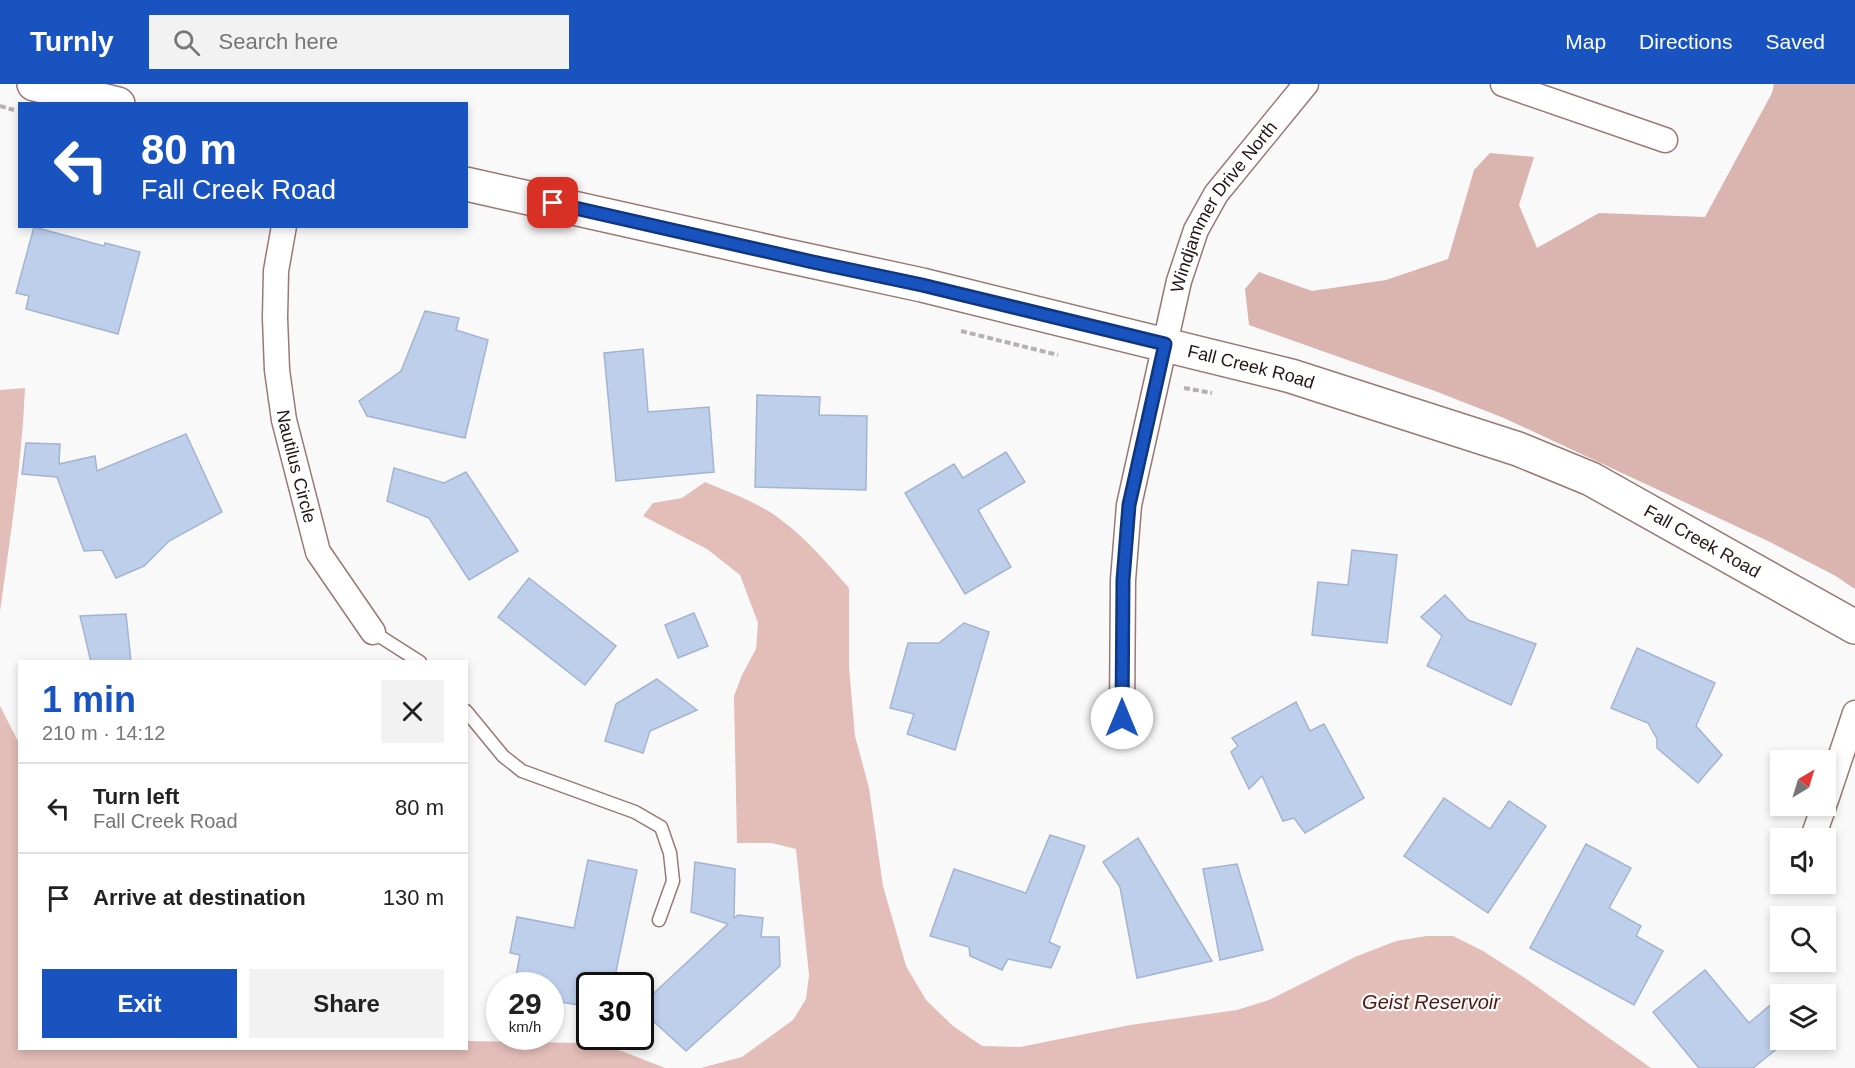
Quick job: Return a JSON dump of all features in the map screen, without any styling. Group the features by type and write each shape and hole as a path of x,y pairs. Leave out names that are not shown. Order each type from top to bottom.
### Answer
{"main road":[{"path":"34,84 110,102"},
{"name":"Fall Creek Road","path":"468,184 922,285 1292,376 1518,449 1591,479 1855,627"}],"street":[{"name":"Windjammer Drive North","path":"1122,718 1122,589 1129,505 1179,281 1196,230 1216,194 1306,84"},
{"path":"1503,84 1665,140"},
{"name":"Nautilus Circle","path":"284,228 276,272 275,318 277,370 284,420 318,552 373,632"},
{"path":"1836,770 1855,713"}],"lane":[{"name":"Nautilus Circle","path":"373,632 417,660"},
{"path":"468,713 503,756 522,771 635,812 661,827 670,853 673,881 659,920"}],"shaded area":[{"path":"1774,84 1855,84 1855,589 1834,575 1770,542 1504,418 1249,325 1245,289 1259,272 1312,291 1386,280 1448,259 1474,170 1490,153 1534,157 1519,205 1537,248 1599,213 1705,217 1772,93"}],"water":[{"path":"25,388 12,528 0,612 0,390"},
{"name":"Geist Reservoir","path":"705,482 753,503 790,526 849,588 849,667 855,736 869,788 883,886 906,966 926,1000 953,1026 982,1046 1020,1047 1130,1025 1237,1010 1269,1000 1355,957 1396,941 1427,936 1453,936 1483,951 1525,978 1651,1068 701,1068 742,1057 793,1020 806,999 809,975 796,849 772,843 737,843 734,696 756,649 758,623 740,575 707,549 643,516 653,503 682,498"},
{"path":"0,706 18,741 18,1050 468,1050 468,1041 486,1041 486,1050 564,1050 564,1043 576,1043 576,1050 617,1050 665,1068 0,1068"}],"building":[{"path":"34,228 104,246 105,243 140,252 118,334 26,309 29,296 16,293"},
{"path":"425,311 459,318 456,330 488,340 465,438 367,416 359,401 401,371"},
{"path":"643,349 648,412 709,407 714,472 616,481 604,353"},
{"path":"757,395 820,397 819,415 867,416 866,490 755,487"},
{"path":"186,434 222,512 169,541 144,566 116,578 102,550 84,551 57,477 22,474 26,443 60,444 59,464 95,456 97,471"},
{"path":"1006,452 1025,482 978,510 1011,567 965,594 905,493 954,464 963,478"},
{"path":"394,468 444,483 466,472 518,551 469,580 429,518 387,501"},
{"path":"1352,550 1397,555 1387,643 1312,635 1318,582 1348,585"},
{"path":"529,578 616,646 585,685 498,617"},
{"path":"1445,595 1468,620 1536,644 1511,705 1427,666 1442,636 1421,617"},
{"path":"694,613 708,646 678,658 665,625"},
{"path":"126,614 131,660 91,660 80,616"},
{"path":"964,623 989,632 955,750 907,734 914,714 890,708 908,643 939,643"},
{"path":"1637,648 1715,683 1696,726 1722,755 1698,783 1657,748 1657,739 1648,723 1611,708"},
{"path":"657,679 697,710 650,731 643,753 605,741 616,704"},
{"path":"1296,702 1310,731 1324,724 1364,798 1305,833 1294,818 1283,821 1262,776 1249,789 1231,752 1238,746 1232,738"},
{"path":"1444,798 1490,829 1509,801 1546,826 1488,913 1404,856"},
{"path":"1050,835 1085,846 1049,942 1060,947 1051,968 1008,959 1002,970 970,956 969,947 930,936 954,869 1026,893"},
{"path":"1138,838 1212,961 1137,978 1120,887 1103,862"},
{"path":"1586,844 1631,868 1609,908 1641,926 1636,936 1663,951 1634,1005 1530,948"},
{"path":"588,860 637,870 616,972 576,972 576,1005 564,1002 564,972 517,972 520,955 510,953 517,917 574,928"},
{"path":"695,862 735,869 734,918 738,915 763,918 761,937 779,937 780,966 686,1051 654,1022 654,993 728,924 691,912"},
{"path":"1237,864 1263,950 1220,960 1203,869"},
{"path":"1705,970 1749,1023 1770,1005 1770,1050 1776,1050 1753,1068 1699,1068 1653,1012"}],"route":[{"path":"553,203 922,285 1165,344 1129,505 1123,580 1122,718"}]}
